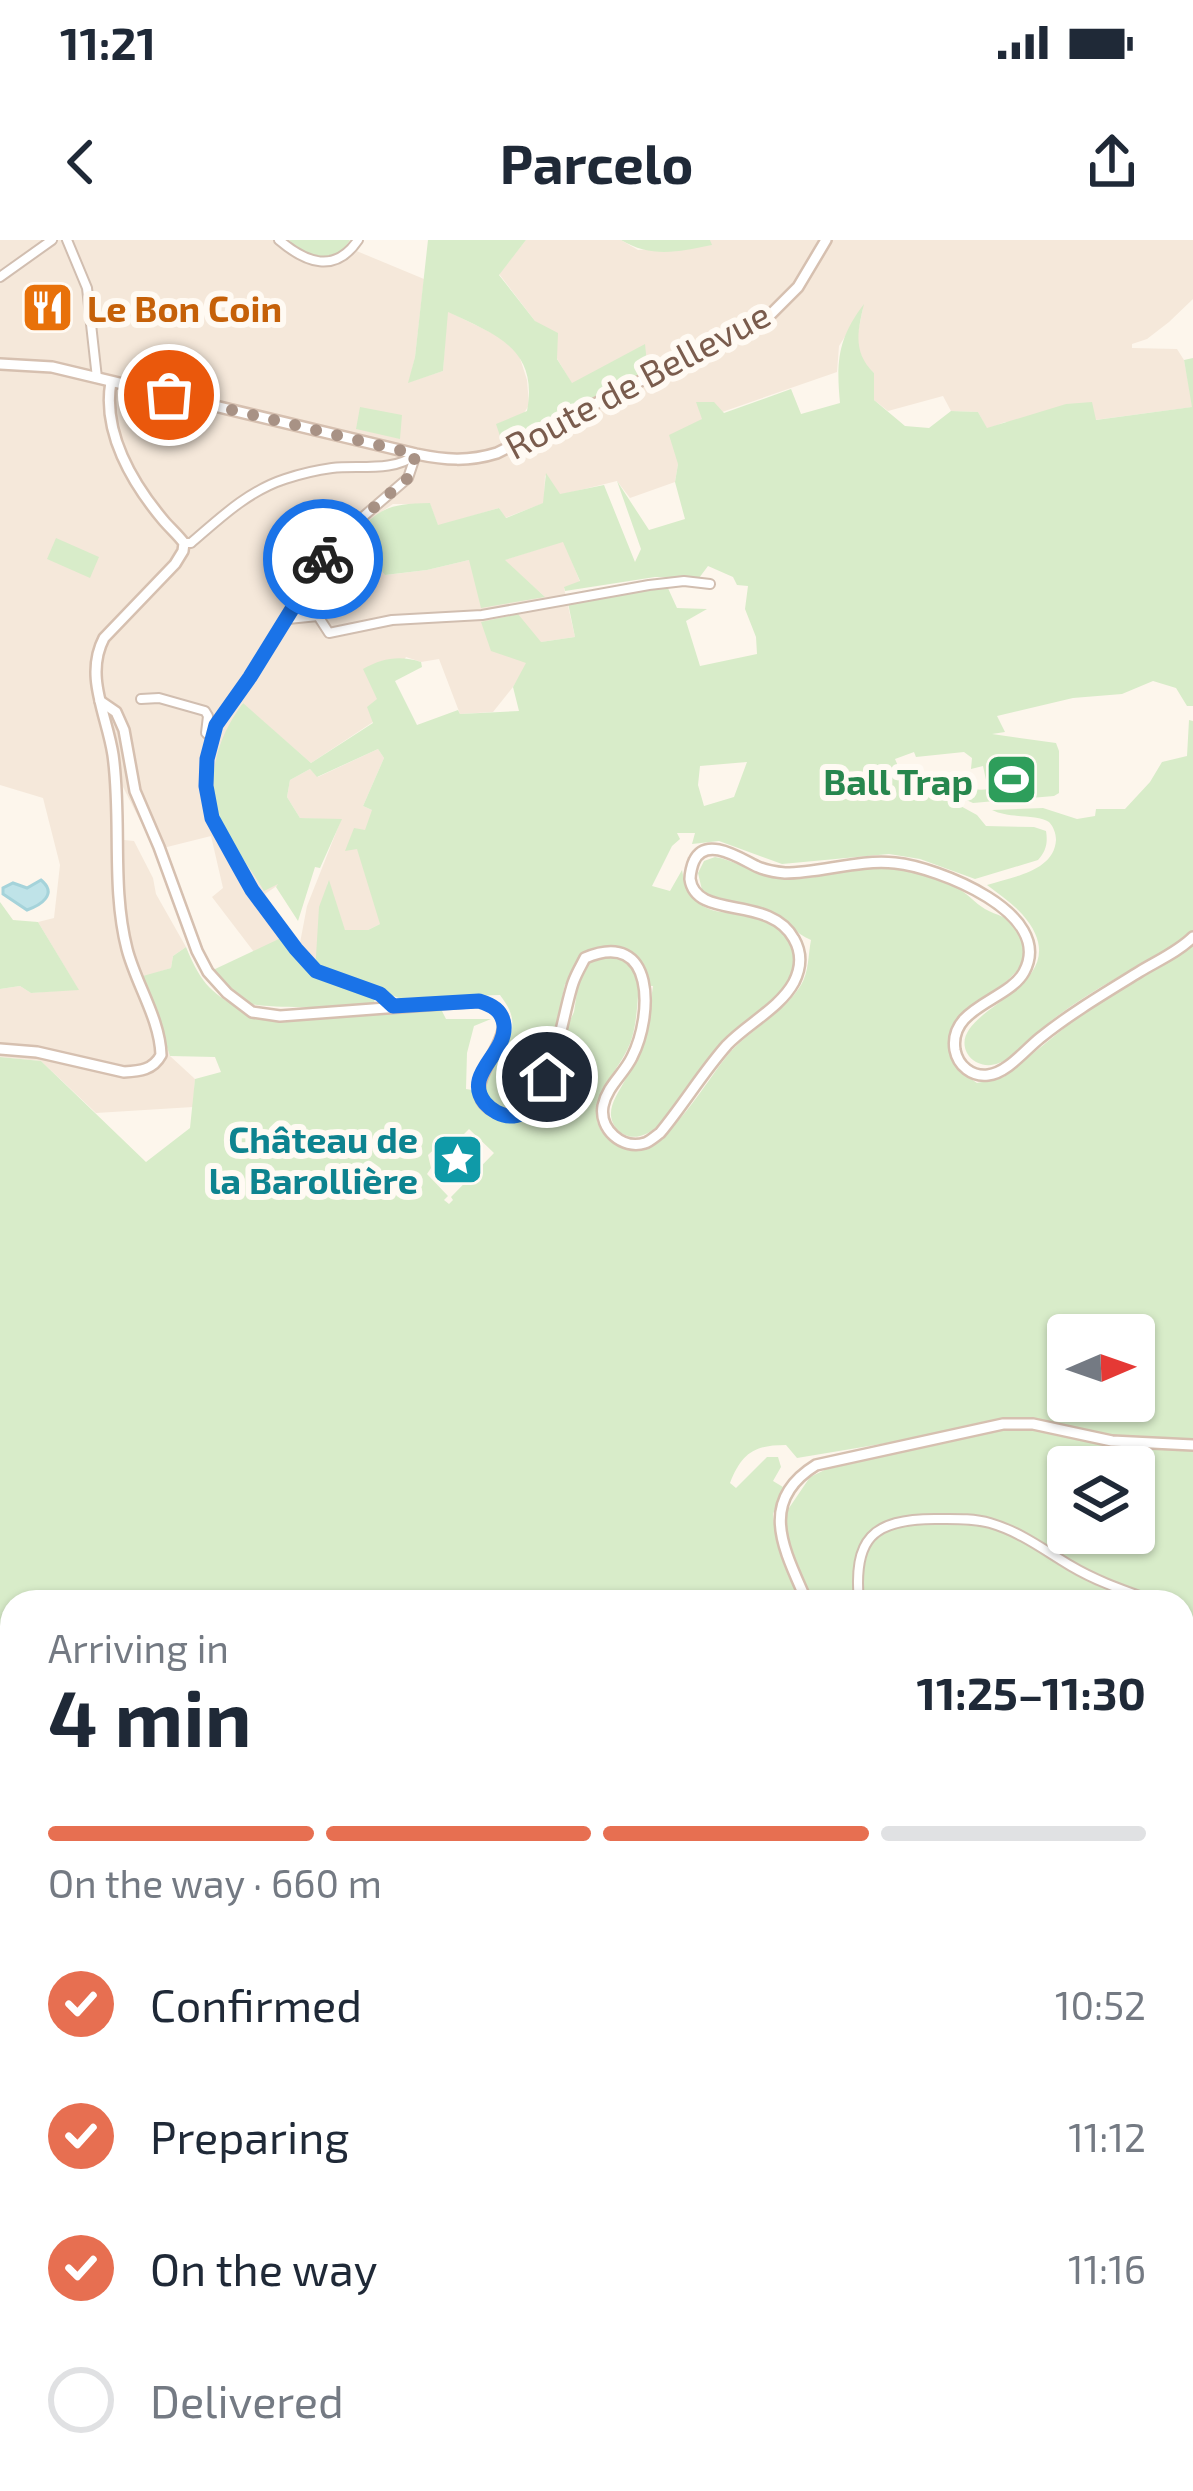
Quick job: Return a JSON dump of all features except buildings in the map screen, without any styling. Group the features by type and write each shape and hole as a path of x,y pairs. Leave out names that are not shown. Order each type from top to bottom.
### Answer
{"street":[{"path":"0,277 52,240"},
{"path":"67,240 82,272 92,316 97,379"},
{"path":"279,240 299,256 323,262 349,253 358,240"},
{"name":"Route de Bellevue","path":"0,364 28,364 452,461 497,452 769,317 798,286 826,240"},
{"path":"0,1049 37,1052 124,1072 151,1067 161,1055 123,930 113,758 94,673 104,638 175,564 184,543 149,501 119,450 107,403 111,382"},
{"path":"184,543 250,495 284,479 325,468 396,465 416,454"},
{"path":"393,1006 380,994 316,971 296,949 252,890 212,818 207,759 216,725 317,566 408,478 416,454"},
{"path":"286,619 318,616 329,633 392,620 482,615 649,585 710,584"},
{"path":"141,699 159,698 205,711 206,734 212,738"},
{"path":"100,701 116,712 124,730 135,791 197,951 208,972 252,1012 280,1016 479,1001 492,1005 504,1027 501,1042 482,1070 482,1098 500,1114 522,1114 543,1089 574,977 585,958 613,950 628,954 643,980 643,1015 632,1059 604,1100 602,1116 608,1130 630,1144 646,1143 661,1132 728,1045 792,986 800,966 796,942 770,915 710,903 698,896 690,881 694,858 701,852 716,849 785,873 875,862 911,865 970,888 1011,913 1029,940 1023,974 962,1022 954,1042 959,1062 981,1075 1003,1069 1065,1018 1193,937"},
{"path":"802,1590 784,1550 780,1514 797,1477 816,1465 1003,1424 1033,1424 1112,1442 1193,1445"},
{"path":"858,1590 860,1552 880,1528 901,1519 987,1522 1020,1534 1120,1590"}],"shaded area":[{"path":"0,240 289,240 299,251 336,255 347,247 424,279 409,382 443,371 447,311 496,335 518,352 529,405 504,445 614,390 572,384 535,321 499,274 526,240 621,240 638,250 711,245 710,240 1193,240 1193,299 1132,348 1177,349 1184,360 1193,407 1095,420 1005,422 987,429 978,412 951,411 943,396 888,411 874,400 874,373 864,364 856,341 863,308 839,346 837,372 702,419 678,464 675,482 630,498 617,481 560,495 545,475 544,503 505,518 499,508 438,526 430,504 393,504 346,544 360,559 371,557 386,575 469,560 544,596 504,560 564,541 580,582 564,588 575,637 541,642 493,712 460,714 439,659 421,662 406,657 377,700 373,722 311,763 242,703 262,838 287,879 265,894 300,943 307,906 341,820 300,818 287,797 290,780 310,769 318,777 378,749 384,758 363,806 372,810 380,924 345,931 328,882 315,975 283,938 254,952 212,897 223,888 211,836 155,850 122,785 124,840 134,841 186,947 173,956 171,968 143,977 170,1056 195,1079 193,1107 96,1113 41,1061 0,1057 0,989 20,986 31,993 78,989 38,922 54,918 60,865 43,798 0,785"}],"green space":[{"path":"289,240 350,240 337,253 321,257"},
{"path":"428,240 526,240 499,275 535,321 558,333 557,359 572,383 645,344 648,373 503,445 496,424 527,411 529,390 519,358 496,336 448,312 443,371 408,383"},
{"path":"621,240 710,240 712,245 654,251"},
{"path":"864,304 858,340 862,357 874,373 874,400 905,426 929,428 951,411 978,412 987,428 1066,404 1092,402 1096,420 1192,407 1184,360 1193,358 1193,706 1187,706 1176,688 1153,681 1122,694 1073,698 997,716 1005,732 992,734 1056,743 1059,793 1054,796 973,803 941,789 929,778 988,789 983,766 971,769 972,758 964,752 916,757 914,752 895,759 904,780 913,780 977,815 986,826 1046,831 1046,847 1038,860 975,879 920,859 889,854 782,864 719,841 692,844 695,833 677,833 680,839 652,886 670,891 682,870 691,896 707,908 754,916 777,926 795,947 794,969 780,994 722,1043 668,1117 641,1136 628,1136 614,1125 611,1111 647,1025 653,986 639,986 631,1041 599,1102 598,1124 612,1142 632,1149 666,1133 734,1048 787,1002 804,980 811,940 770,911 702,890 698,873 704,861 715,857 785,879 883,867 908,870 956,887 1013,923 1025,945 1023,960 1014,974 968,1011 950,1040 956,1065 977,1083 1004,1077 1090,1007 1193,942 1193,1439 1113,1436 1049,1422 1155,1422 1155,1314 1047,1314 1047,1422 1002,1419 797,1458 786,1445 765,1447 739,1464 730,1483 736,1488 767,1457 778,1457 781,1467 773,1481 783,1487 773,1514 775,1534 798,1590 0,1590 0,1057 41,1061 146,1162 190,1128 195,1079 221,1072 215,1057 170,1056 143,976 171,968 173,956 186,947 210,988 248,1013 441,1009 446,1019 491,1019 474,1026 466,1089 472,1090 491,1118 510,1122 528,1117 546,1097 574,1012 578,985 565,984 536,1092 514,1111 493,1104 485,1093 486,1075 512,1029 510,1011 500,995 399,998 372,988 366,994 375,998 374,1003 282,1007 238,1000 227,990 213,970 283,937 315,973 319,907 329,880 345,930 368,930 380,924 357,849 345,851 354,828 365,830 372,810 363,806 384,758 378,749 317,777 310,769 290,780 287,797 300,818 342,819 320,868 315,867 298,921 278,884 264,891 235,846 216,804 216,758 243,703 311,763 373,723 367,707 377,699 363,669 377,662 421,662 422,667 395,681 417,725 458,710 460,714 519,711 513,687 526,663 491,651 481,622 518,614 541,642 575,637 568,603 667,586 677,608 707,609 686,621 700,666 757,654 745,609 748,586 737,585 733,577 708,566 699,578 655,577 565,591 564,587 580,581 563,542 505,560 545,597 481,608 469,560 385,575 372,558 360,560 345,544 374,516 401,505 430,503 438,525 499,508 506,518 543,503 546,473 560,494 604,485 635,562 641,549 617,481 649,530 685,519 669,435 702,419 696,402 714,402 724,413 791,389 801,414 840,403 841,350","holes":["747,762 734,797 704,806 698,785 700,766","469,1129 494,1153 449,1204 444,1200 448,1196 427,1174 431,1168 428,1155 448,1136 462,1136"]},
{"path":"360,407 402,415 400,439 356,429"},
{"path":"56,538 99,557 90,578 47,559"},
{"path":"1189,720 1193,721 1193,930 1071,1006 1007,1059 990,1065 977,1062 967,1053 965,1037 975,1022 1027,978 1038,960 1037,939 1022,914 987,885 1040,866 1056,840 1049,822 992,810 1043,808 1077,819 1095,816 1096,809 1125,809 1162,762 1187,756"},
{"path":"0,902 13,920 38,922 79,990 31,993 20,986 0,989"},
{"path":"1003,1430 1035,1430 1107,1446 1047,1446 1047,1554 1155,1554 1155,1449 1193,1451 1193,1590 808,1590 790,1549 785,1514 810,1477 835,1465"}],"water":[{"path":"41,880 48,894 27,910 3,894 3,888 13,883 27,888"}],"way so far":[{"path":"169,395 416,454 408,478 323,559"}],"place":[{"name":"Le Bon Coin","path":"48,307"},
{"name":"Ball Trap","path":"1012,780"},
{"name":"Château de la Barollière","path":"457,1159"}],"route":[{"path":"323,559 216,725 207,759 212,818 252,890 316,971 380,994 393,1006 479,1001 499,1011 504,1027 501,1042 479,1080 482,1098 490,1108 500,1114 522,1114 538,1098 547,1077"}]}
